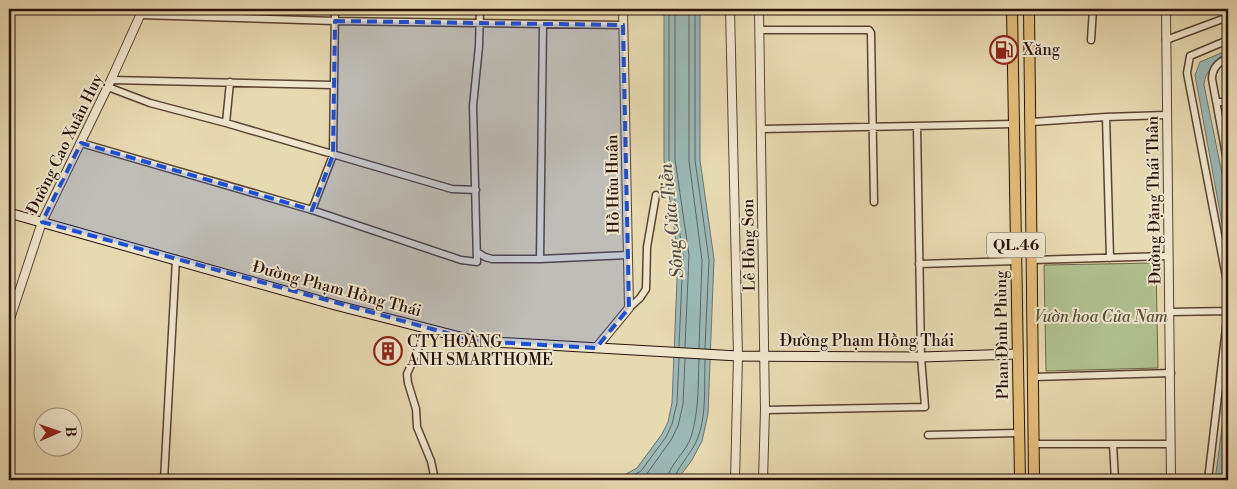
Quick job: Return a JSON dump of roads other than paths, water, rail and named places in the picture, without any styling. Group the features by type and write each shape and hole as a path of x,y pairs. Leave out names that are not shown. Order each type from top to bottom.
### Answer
{"highway":[{"name":"Phan Đình Phùng","path":"1012,9 1020,480"},
{"name":"Phan Đình Phùng","path":"1029,9 1034,480"}],"main road":[{"name":"Đường Phạm Hồng Thái","path":"9,212 427,330 476,341 738,356 921,357 1017,354"}],"street":[{"path":"312,210 332,155 334,135 335,9"},
{"path":"80,143 312,210 461,260 477,262 473,106 479,46 480,9"},
{"name":"Hồ Hữu Huân","path":"623,9 628,308"},
{"path":"730,9 738,356 735,480"},
{"name":"Lê Hồng Sơn","path":"759,9 765,410 763,480"},
{"path":"1091,40 1093,9"},
{"name":"Đường Đặng Thái Thân","path":"1166,9 1167,256 1170,312 1171,480"},
{"path":"142,12 335,21 623,25"},
{"name":"Đường Cao Xuân Huy","path":"9,322 42,222 142,12"},
{"path":"1166,40 1228,16"},
{"path":"540,259 543,24"},
{"path":"760,30 869,30 871,33 874,202"},
{"path":"1208,480 1228,311 1228,287 1187,73 1190,56 1228,40"},
{"path":"1228,58 1222,60 1212,72 1228,166"},
{"path":"109,84 230,82 333,85"},
{"path":"226,123 230,82"},
{"path":"109,84 150,103 226,123 452,189 476,190"},
{"path":"1217,102 1225,102 1228,106"},
{"path":"1031,122 1106,116 1166,115"},
{"path":"1106,116 1110,258"},
{"path":"761,129 1014,124"},
{"path":"765,410 924,407 921,357 917,126"},
{"path":"596,348 646,289 647,248 656,195"},
{"path":"477,252 492,259 628,255"},
{"path":"1032,260 1167,256"},
{"path":"164,480 176,259"},
{"path":"919,264 1016,261"},
{"path":"1170,312 1228,311"},
{"path":"427,330 407,374 416,409 418,427 431,461 435,480"},
{"path":"1033,377 1171,373"},
{"path":"928,435 1018,433"},
{"path":"1034,444 1170,444"},
{"path":"1113,444 1114,480"},
{"path":"1228,475 1228,480"}],"water":[{"path":"664,9 700,9 700,160 714,259 708,414 702,441 692,460 677,480 615,480 637,468 662,434 668,422 672,403 678,255 664,160"},
{"path":"1228,50 1228,60 1209,71 1204,85 1228,203 1228,256 1195,75 1200,62"},
{"path":"1228,383 1228,441 1223,480 1215,480"}],"place":[{"name":"Xăng","path":"1004,50"},
{"name":"CTY HOÀNG ANH SMARTHOME","path":"388,351"}],"water label":[{"name":"Sông Cửa Tiền","path":"672,221"}],"park label":[{"name":"Vườn hoa Cửa Nam","path":"1101,317"}]}
